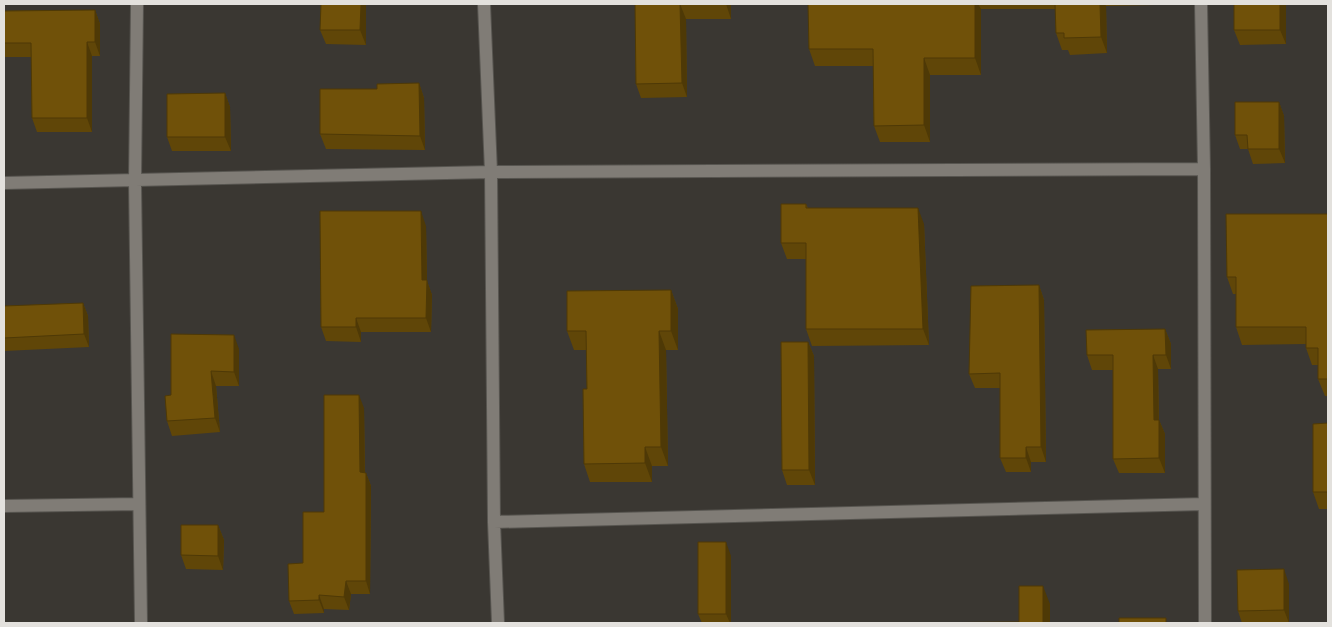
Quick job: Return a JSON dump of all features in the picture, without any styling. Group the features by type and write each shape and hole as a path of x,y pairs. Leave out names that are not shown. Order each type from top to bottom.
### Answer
{"street":[{"path":"137,4 135,182 141,623"},
{"path":"484,4 490,172 494,522 498,623"},
{"path":"1201,4 1204,169 1205,623"},
{"path":"4,183 135,182 490,172 1204,169"},
{"path":"4,506 139,504"},
{"path":"494,522 1204,504"}],"building":[{"path":"321,4 361,4 360,30 320,30"},
{"path":"635,4 680,4 682,83 636,84"},
{"path":"808,4 975,4 975,58 924,58 924,125 874,126 873,49 809,49"},
{"path":"1055,4 1100,4 1101,37 1064,38 1064,33 1056,33"},
{"path":"1234,4 1280,4 1280,30 1234,30"},
{"path":"95,10 95,42 87,42 87,118 32,118 31,43 4,43 4,11"},
{"path":"419,83 420,136 320,134 320,89 377,89 377,84"},
{"path":"225,93 225,137 167,137 167,94"},
{"path":"1235,102 1279,102 1279,149 1248,149 1247,135 1235,135"},
{"path":"781,204 806,204 806,208 918,208 923,329 806,329 806,243 781,243"},
{"path":"320,211 421,211 422,280 427,280 426,318 356,318 356,327 321,327"},
{"path":"1226,214 1328,214 1328,379 1318,379 1318,348 1306,348 1306,327 1236,327 1236,277 1227,277"},
{"path":"1039,285 1041,447 1026,447 1026,458 1000,458 1000,373 969,374 971,286"},
{"path":"671,290 671,331 659,331 661,447 645,447 645,463 584,464 583,389 587,389 586,331 567,331 567,291"},
{"path":"83,303 84,334 4,338 4,306"},
{"path":"1165,329 1166,355 1153,355 1154,420 1159,420 1159,458 1113,459 1113,355 1087,355 1086,330"},
{"path":"171,334 234,335 234,372 211,371 215,418 167,421 165,396 171,395"},
{"path":"781,342 808,342 809,470 782,470"},
{"path":"324,395 359,395 360,472 366,473 366,581 346,581 344,597 319,595 319,600 289,601 288,564 303,563 303,512 324,512"},
{"path":"1328,423 1328,492 1313,492 1313,424"},
{"path":"181,525 218,525 218,556 181,555"},
{"path":"698,542 726,542 726,614 698,614"},
{"path":"1284,569 1284,610 1238,611 1237,570"},
{"path":"1019,586 1043,586 1043,623 904,623 1019,622"},
{"path":"1119,618 1166,618 1166,623 1119,623"}]}
